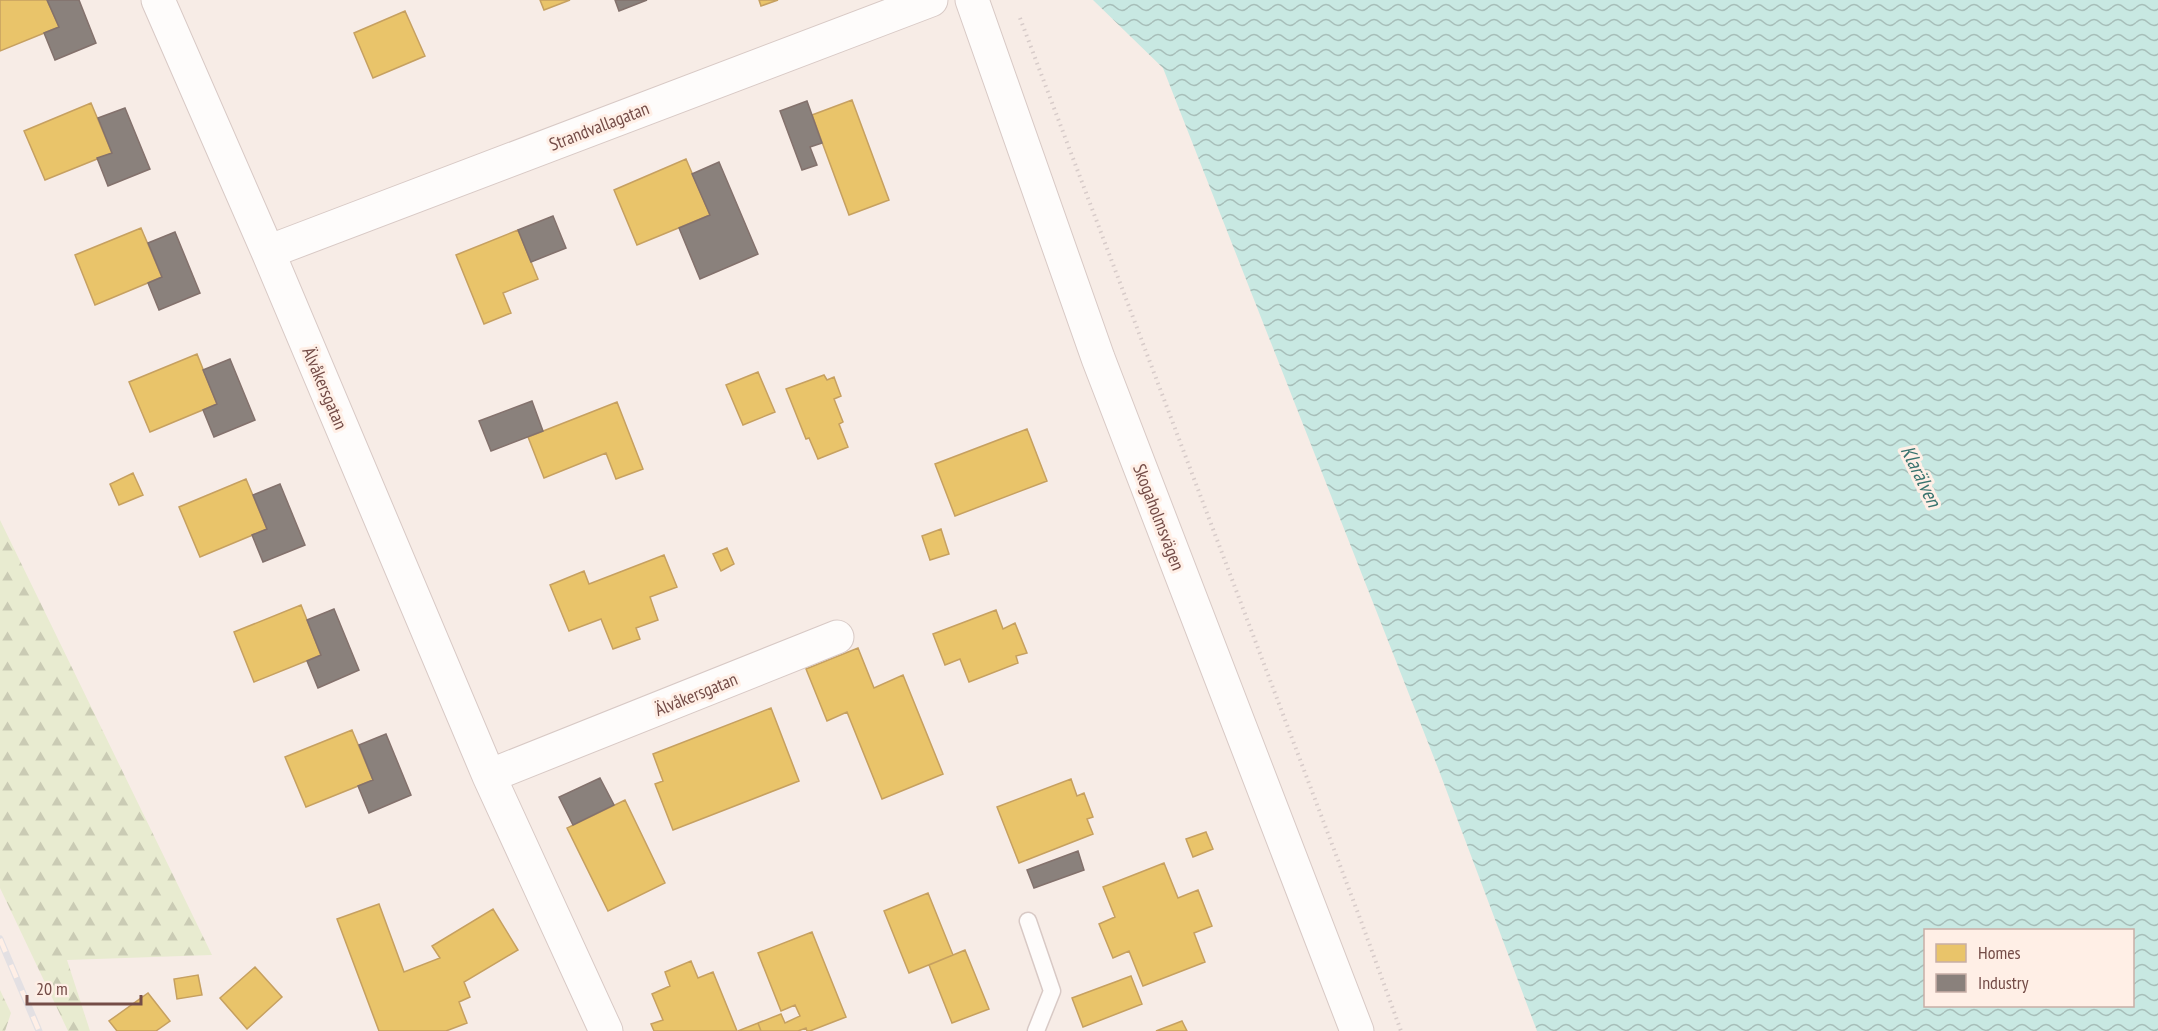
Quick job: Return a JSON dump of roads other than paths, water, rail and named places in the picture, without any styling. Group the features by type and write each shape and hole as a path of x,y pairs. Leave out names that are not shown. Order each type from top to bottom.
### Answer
{"street":[{"name":"Älvåkersgatan","path":"158,0 268,252 489,776 606,1031"},
{"name":"Strandvallagatan","path":"268,252 932,0"},
{"name":"Skogaholmsvägen","path":"972,0 1098,358 1357,1031"},
{"name":"Älvåkersgatan","path":"489,776 837,637"}],"lane":[{"path":"1028,921 1052,991 1036,1031"}],"water":[{"name":"Klarälven","path":"1093,0 2158,0 2158,1031 1537,1031 1438,768 1163,68"}],"railway":[{"path":"0,939 39,1031"}]}
